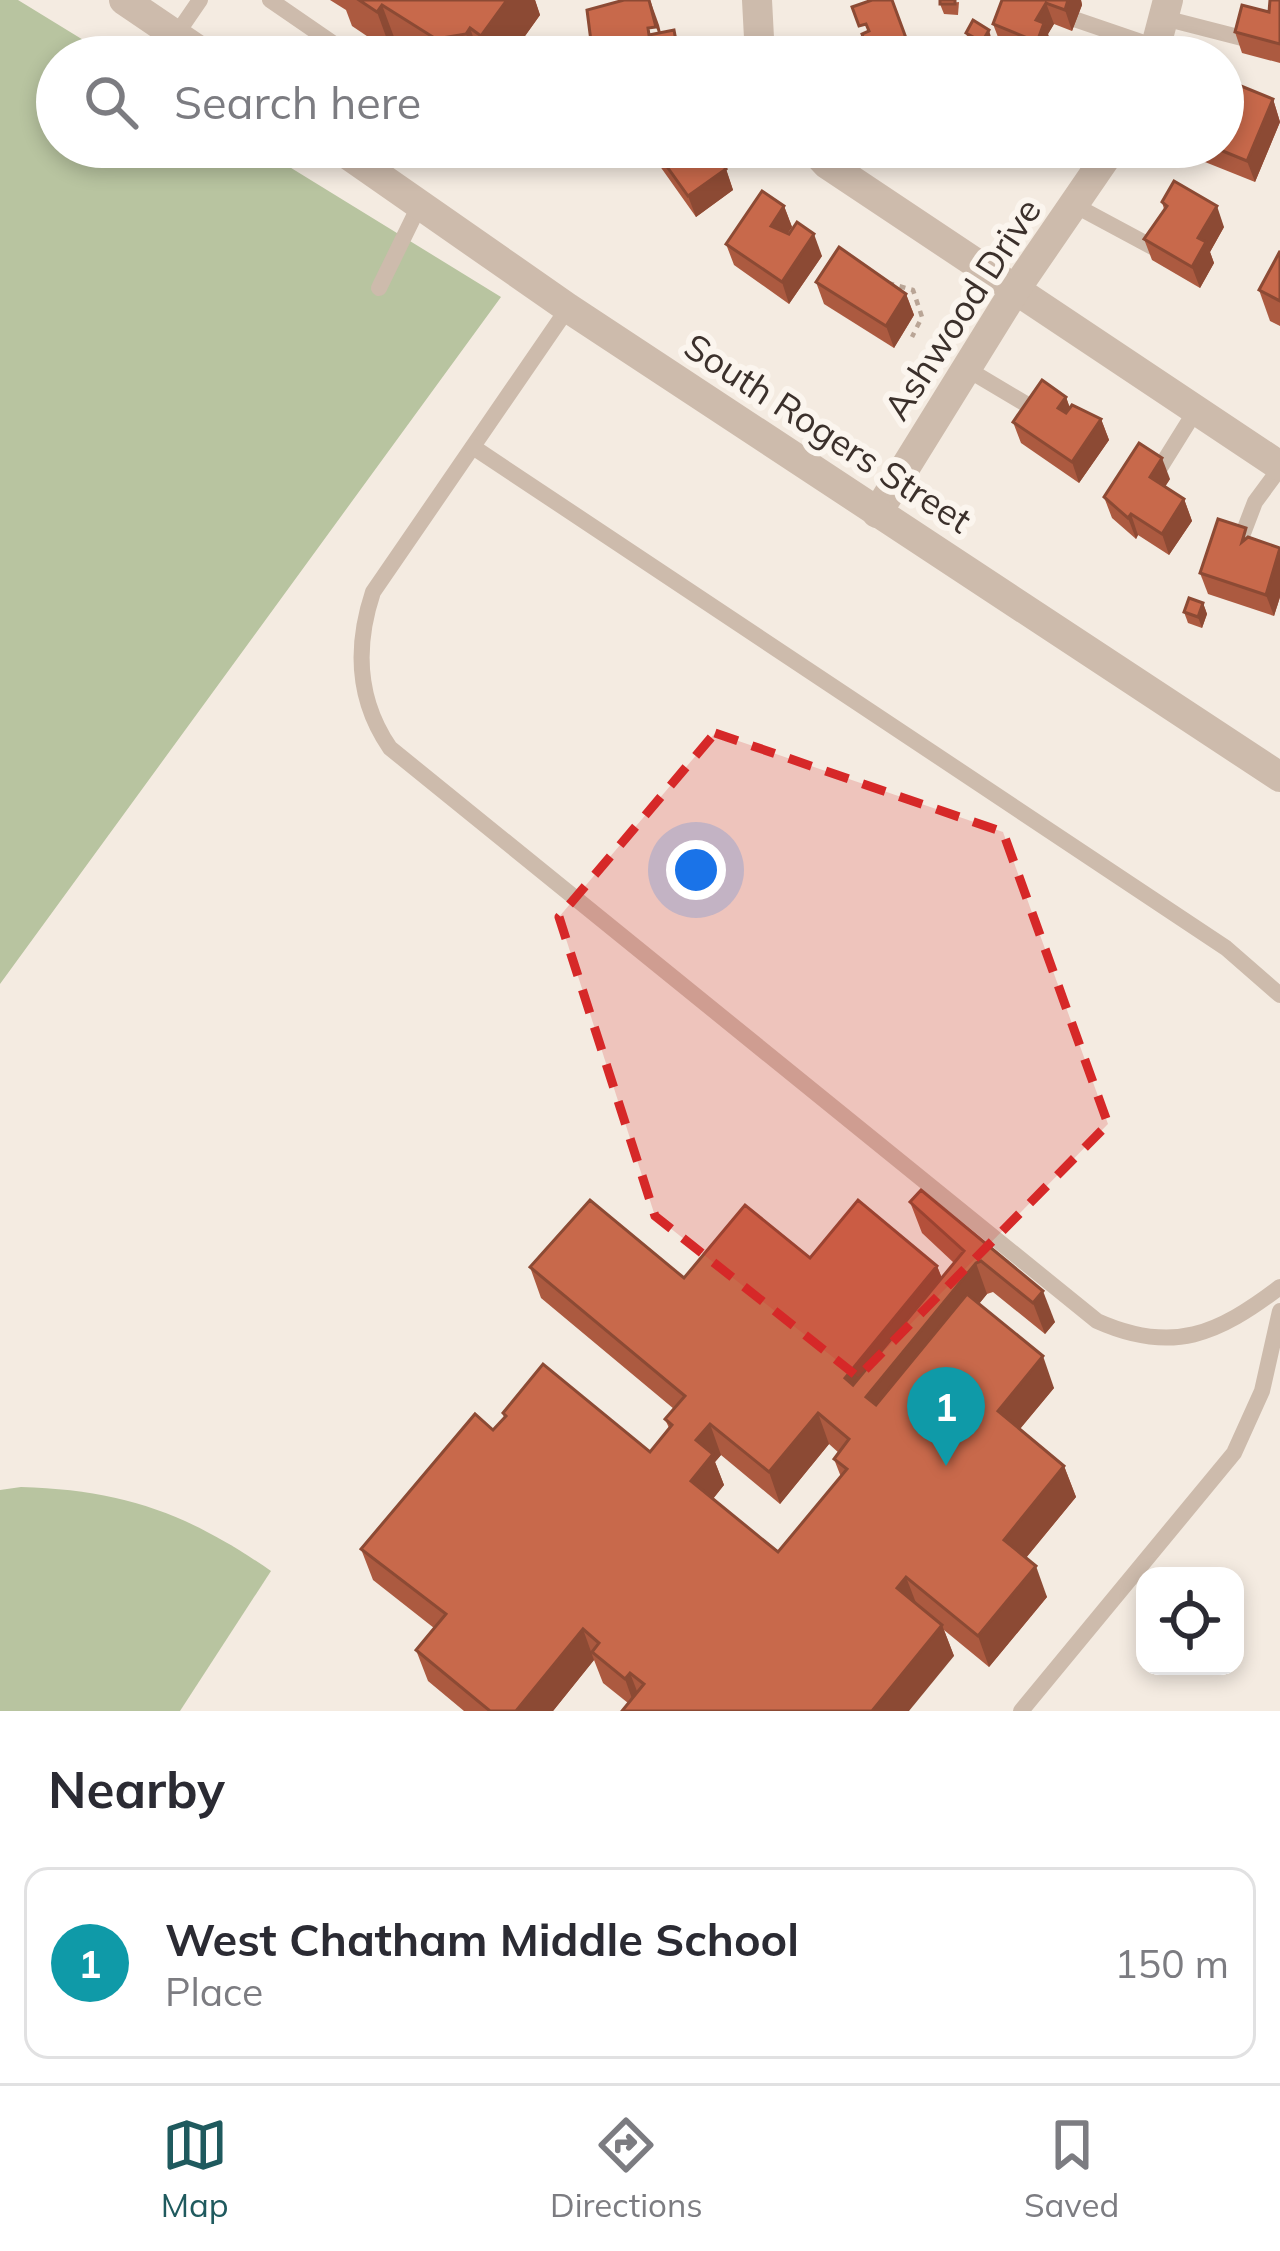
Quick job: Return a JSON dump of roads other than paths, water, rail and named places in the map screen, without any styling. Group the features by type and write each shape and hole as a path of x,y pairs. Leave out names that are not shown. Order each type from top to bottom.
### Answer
{"street":[{"path":"124,0 176,35"},
{"path":"757,0 759,36"},
{"name":"South Rogers Street","path":"368,168 568,308 1280,777"},
{"path":"833,168 1280,467"},
{"name":"Ashwood Drive","path":"877,513 1017,287 1100,168"}],"lane":[{"path":"176,35 200,0"},
{"path":"270,0 322,36"},
{"path":"1077,20 1217,36"},
{"path":"379,288 420,204"},
{"path":"1076,206 1158,250"},
{"path":"568,308 382,575 366,611 360,635 364,688 390,748 1097,1322 1143,1337 1197,1335 1224,1327 1280,1287"},
{"path":"967,369 1041,413"},
{"path":"1158,471 1196,410"},
{"path":"473,448 1226,948 1280,994"},
{"path":"1238,544 1255,502 1280,467"},
{"path":"1021,1711 1234,1453 1262,1391 1280,1311"}],"place":[{"name":"West Chatham Middle School","path":"946,1466"}]}
